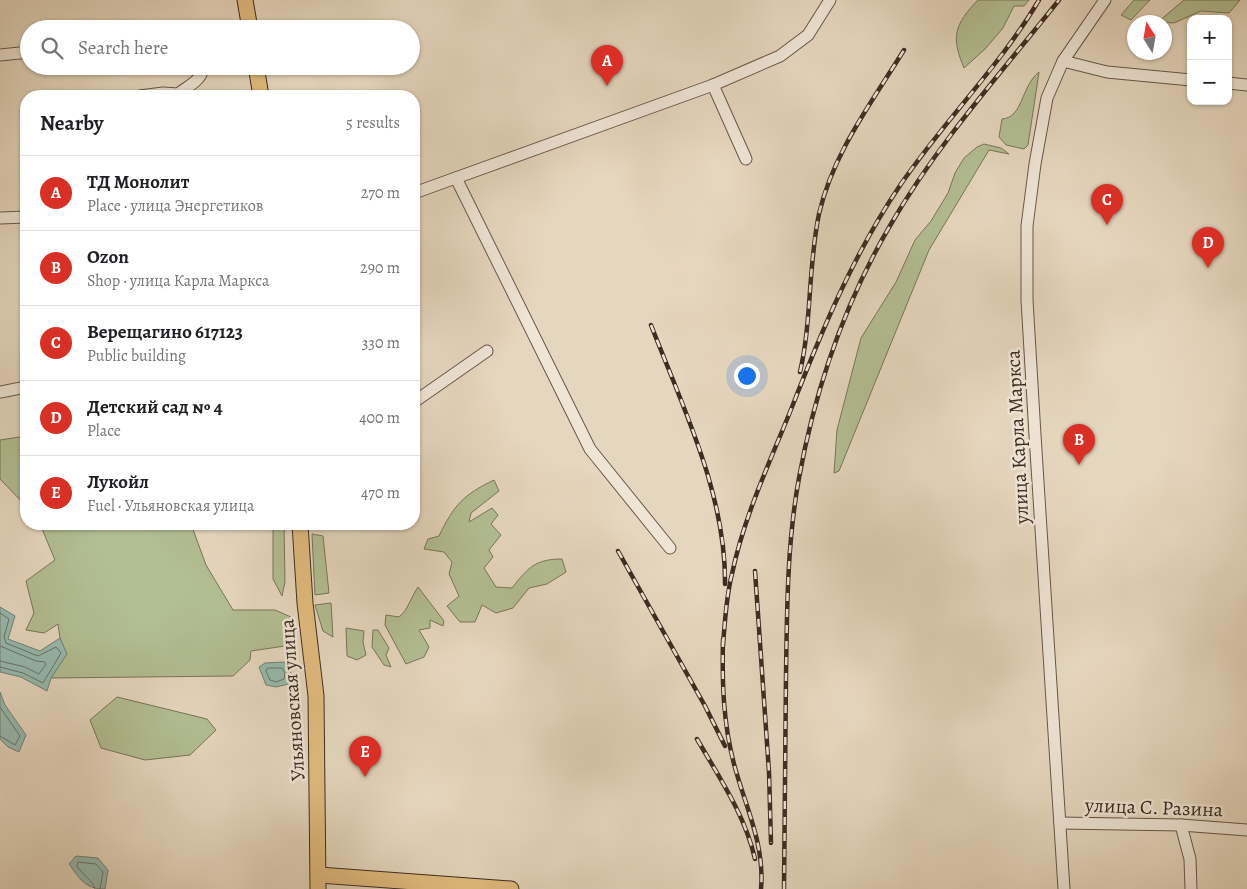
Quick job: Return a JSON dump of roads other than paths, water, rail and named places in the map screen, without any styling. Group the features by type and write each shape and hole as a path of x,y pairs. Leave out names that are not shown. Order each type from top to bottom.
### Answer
{"main road":[{"path":"245,0 248,20"},
{"path":"258,75 260,90"},
{"name":"Ульяновская улица","path":"300,530 316,696 319,882"},
{"path":"319,882 511,889"}],"street":[{"path":"420,191 713,85 780,56 808,36 830,0"},
{"name":"улица Карла Маркса","path":"1064,889 1034,435 1026,258 1030,197 1041,123 1047,98 1063,61 1105,0"},
{"path":"0,55 20,53"},
{"path":"1063,61 1107,72 1187,80"},
{"path":"183,90 202,75"},
{"path":"1232,83 1247,85"},
{"path":"713,85 746,159"},
{"path":"456,178 590,449 670,548"},
{"path":"0,218 20,217"},
{"path":"420,398 487,352"},
{"path":"0,392 20,388"},
{"name":"улица С. Разина","path":"1060,823 1182,824 1247,830"},
{"path":"1182,824 1190,859 1191,889"}],"water":[{"path":"0,607 15,616 8,639 40,651 60,638 67,654 51,678 47,691 21,677 0,672"},
{"path":"284,662 291,672 289,684 276,687 266,685 259,667 265,663"},
{"path":"0,692 5,705 26,735 19,752 8,747 0,739"},
{"path":"76,856 98,858 108,870 105,889 92,887 80,879 69,864"}],"railway":[{"path":"723,645 730,583 743,531 815,349 840,292 868,237 901,184 935,138 990,71 1039,0"},
{"path":"784,889 788,577 792,527 799,478 823,380 859,284 909,194 971,109 1059,0"},
{"path":"800,372 804,352 813,253 819,214 825,192 855,129 904,50"},
{"path":"651,325 689,420 710,484 723,550 725,584"},
{"path":"618,551 705,706 725,746"},
{"path":"755,571 769,772 771,843"},
{"path":"723,639 725,717 734,764 757,841 760,856 761,889"},
{"path":"697,739 738,812 751,843 755,859"}],"place":[{"name":"ТД Монолит","path":"607,86"},
{"name":"Верещагино 617123","path":"1107,225"},
{"name":"Детский сад № 4","path":"1208,268"},
{"name":"Ozon","path":"1079,465"},
{"name":"Лукойл","path":"365,777"}]}
